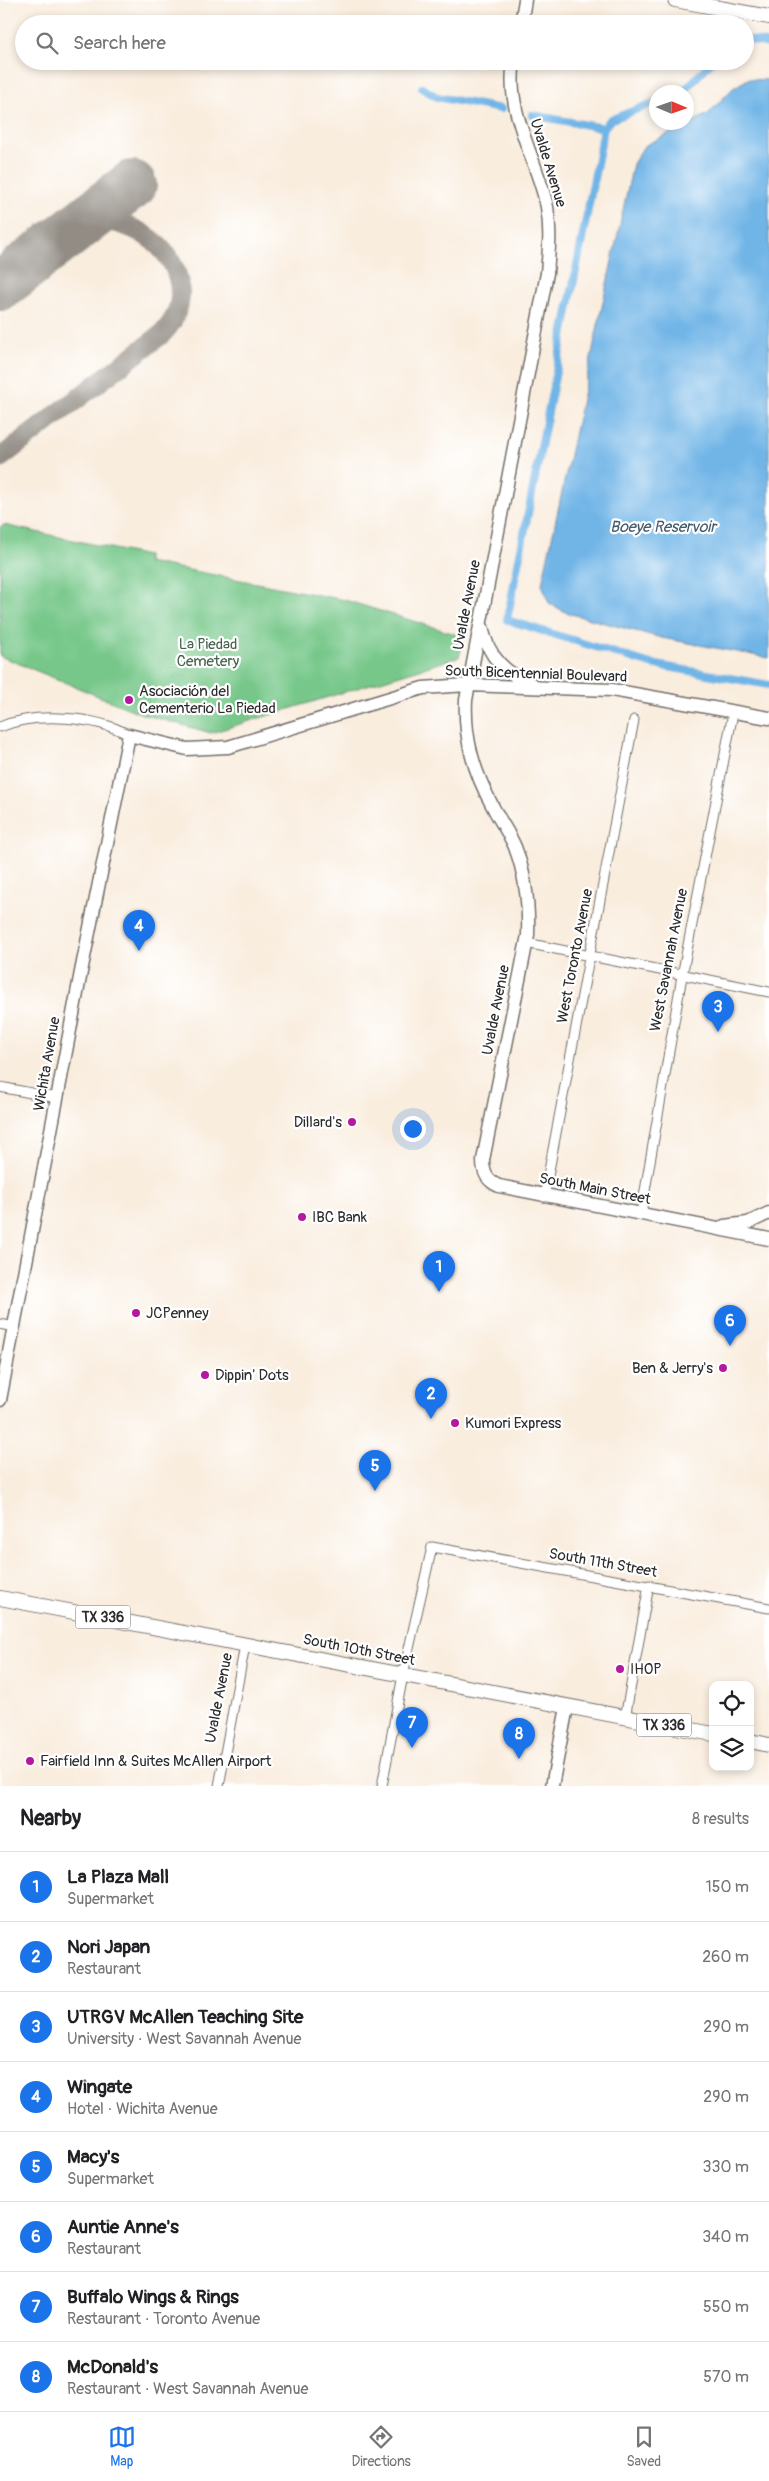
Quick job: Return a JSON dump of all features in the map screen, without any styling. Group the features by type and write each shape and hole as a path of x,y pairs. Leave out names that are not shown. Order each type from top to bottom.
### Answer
{"main road":[{"path":"675,0 769,17"},
{"name":"South 10th Street","path":"0,1598 709,1733"},
{"path":"754,1742 769,1745"}],"street":[{"path":"522,15 525,0"},
{"name":"Uvalde Avenue","path":"487,1178 483,1160 526,943 528,917 525,881 511,839 484,791 474,765 466,729 468,685 547,273 551,236 546,206 513,102 514,70"},
{"path":"481,623 484,640 493,657 504,670 540,688"},
{"name":"South Bicentennial Boulevard","path":"130,735 187,750 228,747 424,688 468,685 612,690 769,718"},
{"name":"West Savannah Avenue","path":"640,1214 682,976 733,713"},
{"path":"0,727 17,720 54,716 118,728 130,735"},
{"name":"West Toronto Avenue","path":"544,1197 634,720"},
{"name":"Wichita Avenue","path":"0,1400 81,972 130,735"},
{"path":"526,943 682,976 769,992"},
{"path":"0,1087 57,1098"},
{"name":"South Main Street","path":"487,1178 499,1186 544,1197 769,1239"},
{"name":"South Main Street","path":"698,1225 734,1226 748,1223 769,1213"},
{"path":"0,1324 14,1327"},
{"name":"South 11th Street","path":"402,1675 432,1546 769,1608"},
{"path":"625,1718 649,1586"},
{"name":"Uvalde Avenue","path":"219,1786 245,1644"},
{"path":"382,1786 402,1675"},
{"path":"552,1786 567,1707"}],"green space":[{"name":"La Piedad Cemetery","path":"4,525 147,556 147,562 345,600 465,637 459,657 211,733 142,714 0,656 0,527"}],"water":[{"name":"Boeye Reservoir","path":"748,79 769,80 769,658 662,638 567,613 549,603 542,584 633,164 644,146 676,130 694,130 694,121 708,114 733,88"}],"waterway":[{"path":"754,41 769,44"},
{"path":"690,85 704,70"},
{"path":"422,88 437,97 501,109"},
{"path":"649,105 610,120 604,128 507,620 651,664 769,685"},
{"path":"532,115 604,128"}],"taxiway":[{"path":"0,458 162,334 172,321 178,307 180,292 178,278 173,265 164,252 153,241 135,229 93,216"}],"runway":[{"path":"0,286 132,185"}],"place":[{"name":"Asociación del Cementerio La Piedad","path":"129,700"},
{"name":"Wingate","path":"139,951"},
{"name":"UTRGV McAllen Teaching Site","path":"718,1032"},
{"name":"Dillard's","path":"352,1122"},
{"name":"IBC Bank","path":"302,1217"},
{"name":"La Plaza Mall","path":"439,1292"},
{"name":"JCPenney","path":"136,1313"},
{"name":"Auntie Anne's","path":"730,1346"},
{"name":"Ben & Jerry's","path":"723,1368"},
{"name":"Dippin' Dots","path":"205,1375"},
{"name":"Nori Japan","path":"431,1419"},
{"name":"Kumori Express","path":"455,1423"},
{"name":"Macy's","path":"375,1491"},
{"name":"IHOP","path":"620,1669"},
{"name":"Buffalo Wings & Rings","path":"412,1748"},
{"name":"McDonald's","path":"519,1759"},
{"name":"Fairfield Inn & Suites McAllen Airport","path":"30,1761"}]}
